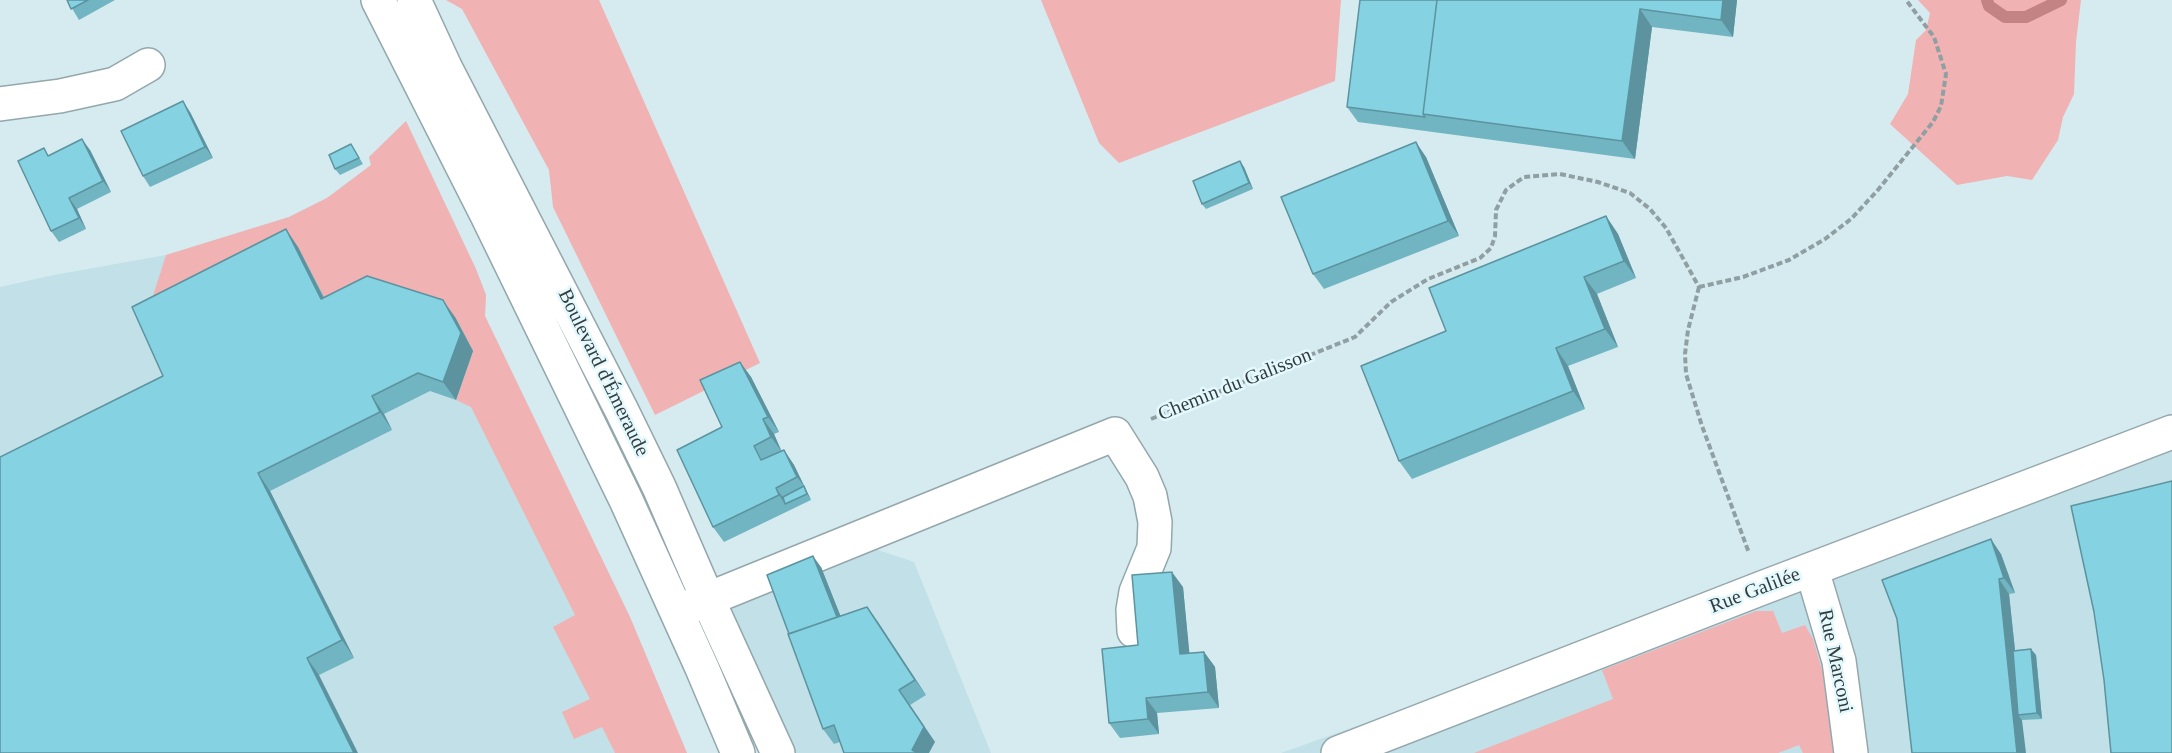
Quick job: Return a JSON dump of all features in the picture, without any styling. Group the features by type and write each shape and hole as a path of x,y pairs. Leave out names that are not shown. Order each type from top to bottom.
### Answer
{"main road":[{"path":"378,0 482,205 626,500 738,753"},
{"name":"Boulevard d'Émeraude","path":"414,0 445,67 567,301 659,487 778,753"},
{"path":"0,104 60,96 115,84 148,65"},
{"name":"Rue Galilée","path":"1338,753 2172,432"},
{"path":"676,612 1115,434 1142,477 1150,496 1155,522 1154,548 1136,592 1133,610 1134,631"},
{"name":"Rue Marconi","path":"1812,570 1821,592 1839,661 1851,753"}],"path":[{"path":"1762,588 1702,426 1686,374 1688,330 1699,288 1743,277 1788,260 1825,239 1851,219 1877,191 1933,122 1941,106 1946,74 1934,37 1906,0"},
{"name":"Chemin du Galisson","path":"1115,434 1355,337 1391,302 1428,279 1480,258 1491,249 1495,236 1496,210 1506,190 1524,177 1560,174 1598,182 1630,193 1650,209 1666,228 1699,288"}],"shaded area":[{"path":"446,0 599,0 760,363 655,415 553,207 549,170 462,9"},
{"path":"1041,0 1341,0 1335,81 1119,163 1099,143"},
{"path":"1918,0 2081,0 2076,42 2074,94 2063,117 2058,140 2032,180 2007,176 1957,185 1890,124 1908,94 1916,40 1926,30 1930,13"},
{"path":"406,121 476,269 486,295 485,316 630,617 687,753 0,753 0,287 166,255 289,217 327,198 371,165 369,157"},
{"path":"406,121 476,269 486,295 485,316 630,617 687,753 615,753 602,727 574,739 562,712 590,699 553,627 575,615 471,407 456,400 473,351 144,324 166,255 289,217 327,198 371,165 369,157"},
{"path":"2172,435 2172,753 1281,753"},
{"path":"869,547 914,562 991,753 793,753 730,604"},
{"path":"1756,611 1773,611 1782,633 1805,625 1813,639 1823,673 1833,753 1803,753 1799,745 1778,753 1474,753 1613,699 1602,670"}],"building":[{"path":"67,0 88,0 71,9"},
{"path":"1360,0 1437,0 1423,114 1425,117 1347,107"},
{"path":"1437,0 1723,0 1721,20 1640,9 1622,141 1423,114"},
{"path":"183,101 205,147 143,176 121,131"},
{"path":"82,139 103,181 69,198 79,218 51,231 18,161 44,148 48,156"},
{"path":"1416,142 1448,221 1313,274 1281,197"},
{"path":"351,144 359,158 335,169 329,155"},
{"path":"1240,161 1249,183 1202,204 1193,181"},
{"path":"1606,216 1624,261 1584,277 1605,329 1556,348 1573,391 1399,461 1361,366 1446,331 1429,288"},
{"path":"286,229 321,299 367,276 443,300 461,333 443,382 418,373 372,396 380,412 258,473 342,640 307,658 354,753 0,753 0,457 163,376 132,307"},
{"path":"740,362 768,417 763,419 771,437 754,446 761,460 784,450 797,477 776,488 779,495 713,527 677,450 722,427 700,380"},
{"path":"2172,481 2172,753 2111,753 2094,612 2071,506"},
{"path":"804,486 807,494 785,504 783,497"},
{"path":"1991,539 2004,578 1999,579 2017,753 1912,753 1897,619 1882,580"},
{"path":"813,556 837,617 789,634 767,575"},
{"path":"1172,572 1180,654 1204,652 1208,692 1146,698 1148,719 1109,723 1102,649 1138,645 1132,575"},
{"path":"867,607 915,680 899,690 924,727 912,750 918,753 844,753 834,725 823,729 788,634"},
{"path":"2031,649 2037,713 2018,715 2013,651"}],"waterway":[{"path":"1987,0 1989,6 2005,17 2026,17 2061,0"}]}
